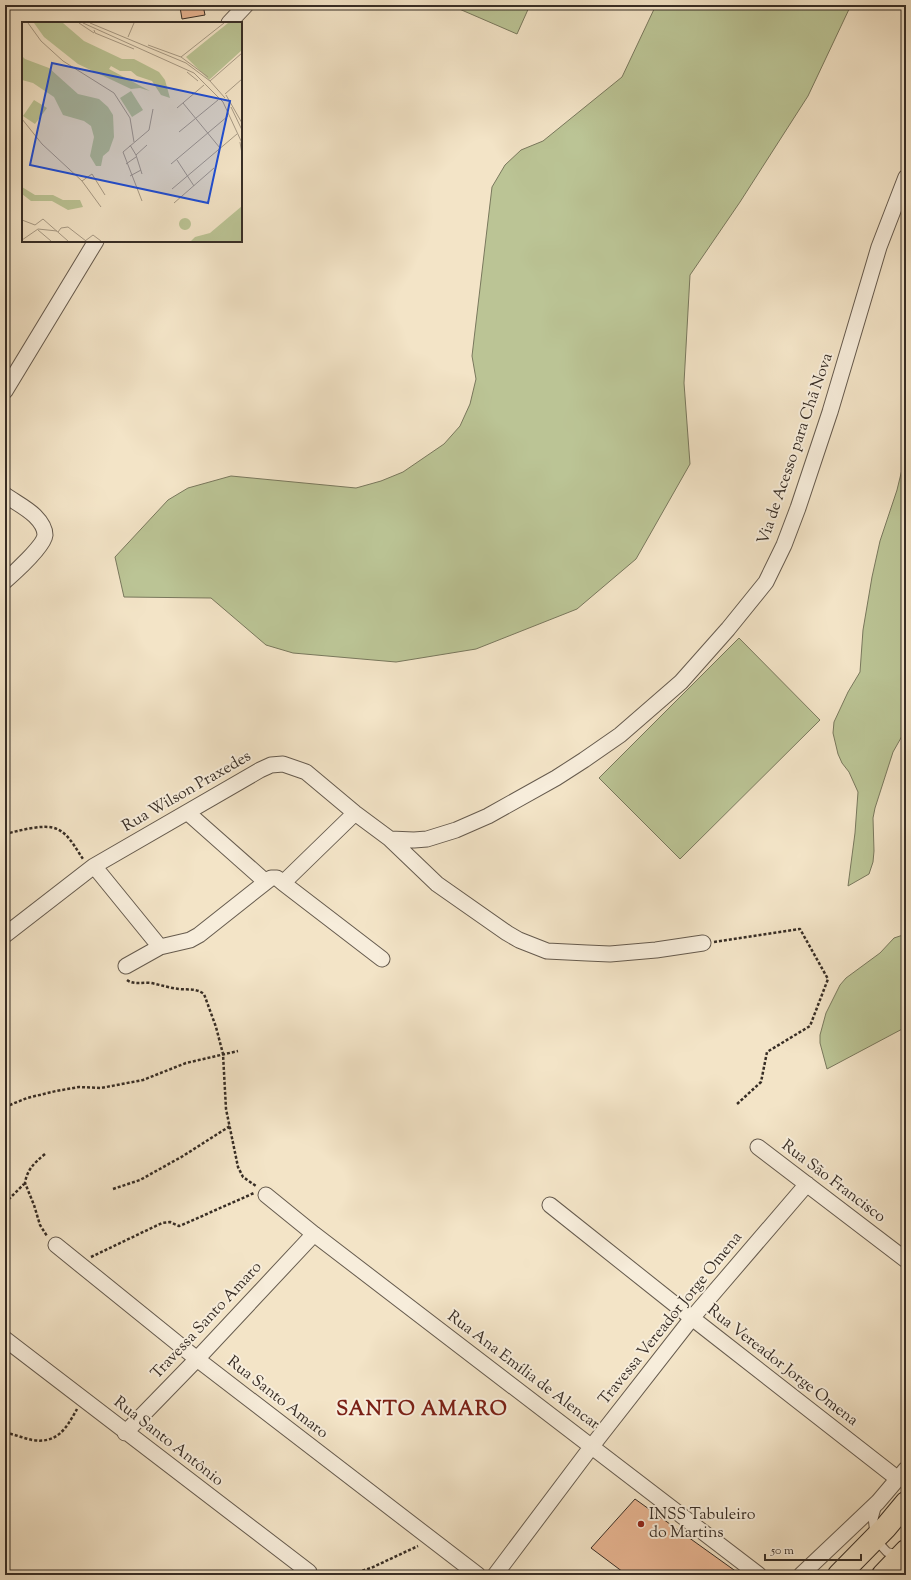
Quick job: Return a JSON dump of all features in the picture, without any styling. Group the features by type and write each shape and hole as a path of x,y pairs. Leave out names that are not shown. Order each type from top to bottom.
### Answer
{"highway":[{"path":"839,1575 875,1539 906,1503"},
{"path":"883,1575 904,1553"}],"street":[{"path":"230,22 246,5"},
{"name":"Via de Acesso para Chã Nova","path":"390,839 427,839 456,830 488,816 556,778 584,760 620,735 681,682 728,630 766,582 784,545 798,508 830,412 879,247 906,177"},
{"path":"5,391 95,242"},
{"path":"5,495 35,516 43,528 45,535 43,540 20,567 5,581"},
{"name":"Rua Wilson Praxedes","path":"5,935 92,867 188,813 260,770 271,765 284,764 306,772 355,813 390,839 437,884 507,934 535,947 547,951 610,954 656,950 703,943"},
{"path":"188,813 266,882"},
{"path":"283,883 355,813"},
{"path":"92,867 160,947"},
{"path":"126,966 160,947 190,940 199,935 274,877 382,959"},
{"name":"Rua São Francisco","path":"758,1147 905,1256"},
{"name":"Travessa Vereador Jorge Omena","path":"495,1575 592,1446 692,1318 807,1184"},
{"name":"Rua Ana Emília de Alencar","path":"264,1192 314,1234 759,1575"},
{"name":"Rua Vereador Jorge Omena","path":"550,1205 692,1318 902,1474"},
{"name":"Travessa Santo Amaro","path":"125,1433 197,1359 314,1234"},
{"name":"Rua Santo Amaro","path":"56,1245 197,1359 478,1575"},
{"name":"Rua Santo Antônio","path":"5,1339 125,1433 309,1572"},
{"path":"801,1575 878,1502 902,1474"}],"lane":[{"path":"878,1502 873,1521 875,1539 887,1552 904,1553"}],"path":[{"path":"5,834 38,828 49,827 57,829 67,837 92,867"},
{"path":"703,943 800,929 828,979 810,1026 767,1052 761,1082 736,1105"},
{"path":"126,966 122,970 128,981 149,983 179,989 194,989 199,990 204,994 216,1027 222,1054 226,1109 238,1167 243,1177 264,1192"},
{"path":"5,1107 27,1098 56,1091 79,1087 101,1088 143,1080 186,1063 238,1051"},
{"path":"113,1189 140,1180 183,1156 230,1126"},
{"path":"45,1154 30,1168 26,1175 25,1183 40,1225 44,1233 56,1245"},
{"path":"5,1203 25,1183"},
{"path":"78,1264 162,1223 170,1222 178,1226 182,1225 264,1192"},
{"path":"5,1433 32,1440 48,1440 54,1438 70,1422 82,1398"},
{"path":"348,1575 371,1568 431,1539"}],"green space":[{"path":"450,5 530,5 517,34"},
{"path":"656,5 851,5 808,96 740,202 690,275 684,383 690,464 636,559 577,609 476,649 396,662 293,653 266,645 211,598 124,597 115,557 168,500 188,488 231,476 356,488 381,481 403,472 444,444 460,426 470,404 476,379 472,356 492,187 505,165 521,150 543,141 622,77"},
{"path":"906,453 906,729 893,752 875,808 873,818 873,862 869,874 848,886 855,833 858,792 849,772 842,763 838,754 833,733 834,722 848,692 860,672 863,630 872,577 880,541 897,490"},
{"path":"739,638 820,720 680,859 599,778"},
{"path":"906,934 906,1027 827,1069 820,1043 820,1035 826,1013 840,985 846,978 880,953 894,938"}],"building":[{"path":"203,5 205,15 182,19 180,7"},
{"name":"INSS Tabuleiro do Martins","path":"635,1499 741,1575 627,1575 591,1548"}],"place":[{"name":"INSS Tabuleiro do Martins","path":"641,1524"}],"district":[{"name":"SANTO AMARO","path":"422,1410"}]}
